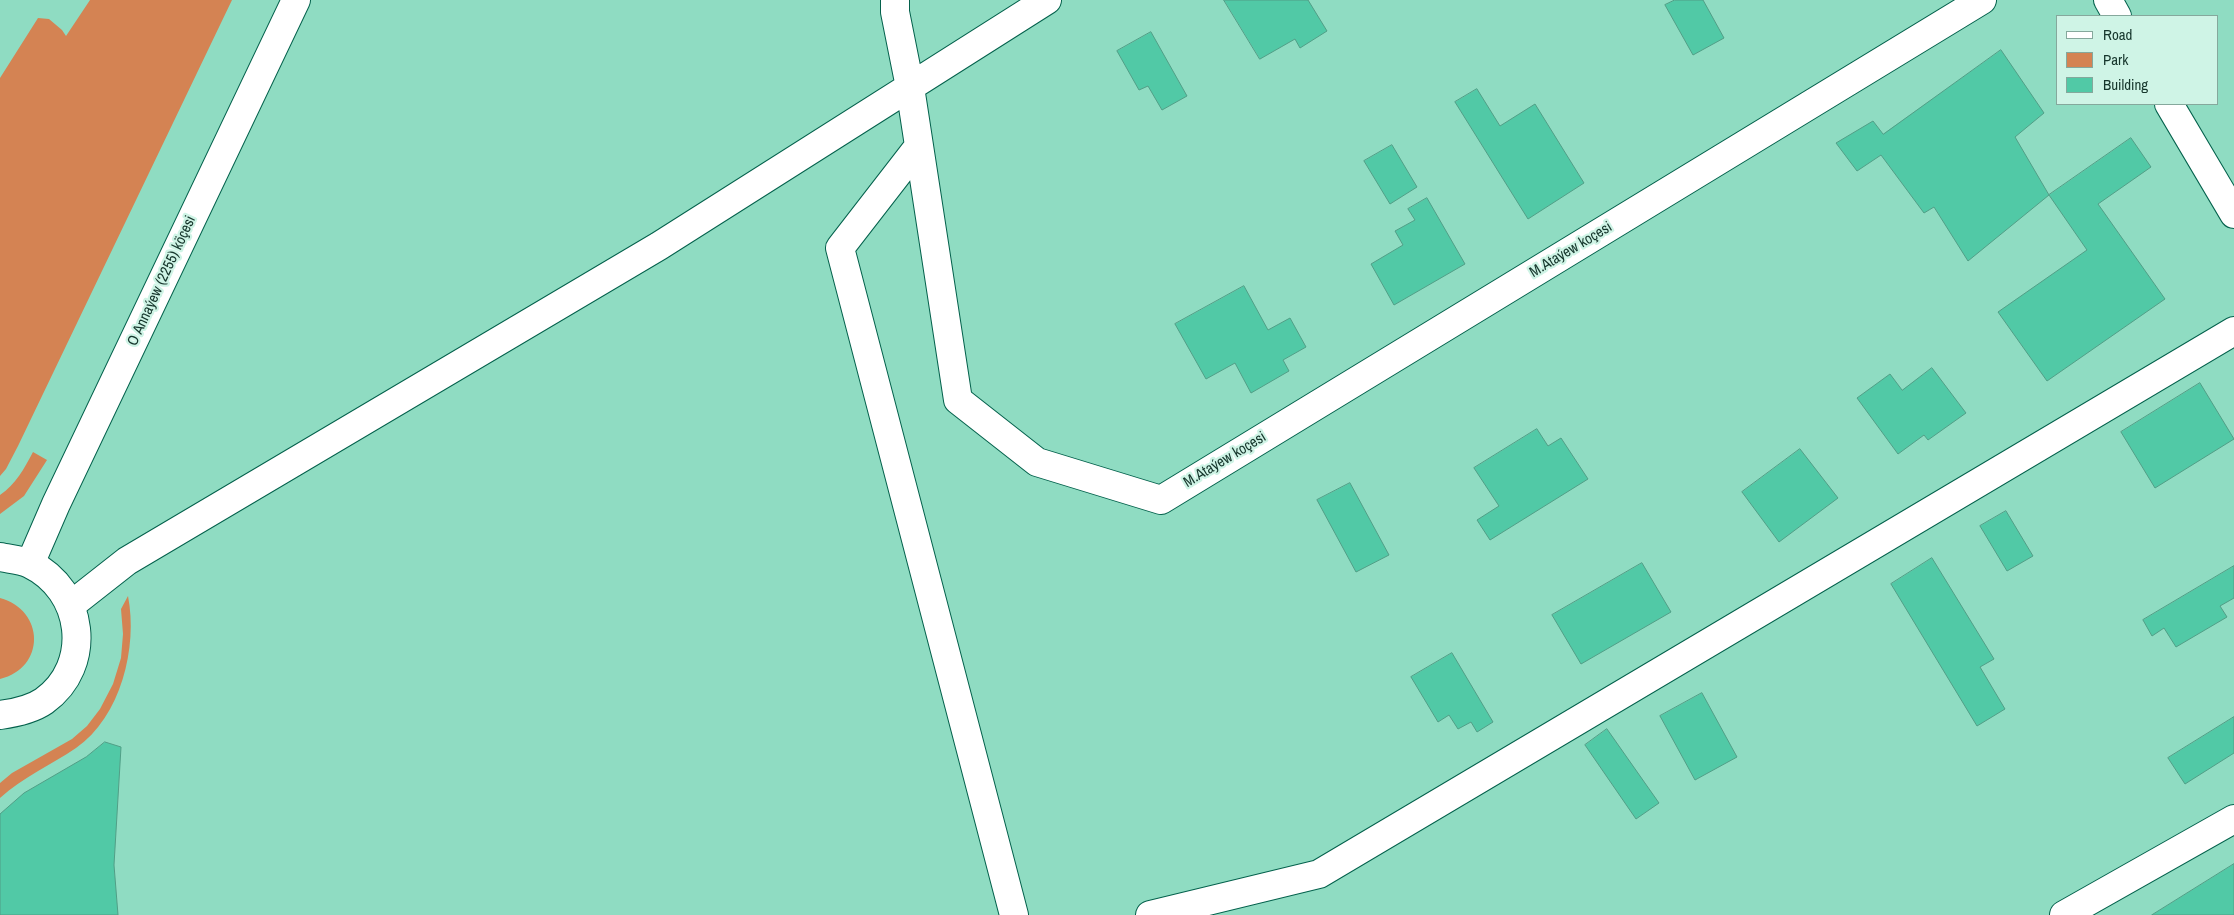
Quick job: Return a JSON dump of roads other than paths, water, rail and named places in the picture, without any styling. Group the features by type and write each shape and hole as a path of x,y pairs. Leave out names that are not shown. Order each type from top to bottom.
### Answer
{"street":[{"name":"O Annaýew (2255) köçesi","path":"30,564 56,504 296,0"},
{"path":"895,0 895,12 910,87 919,146 840,248 1014,915"},
{"path":"72,605 127,560 659,246 1048,0"},
{"name":"M.Ataýew koçesi","path":"919,146 958,400 1037,462 1161,500 1982,0"},
{"path":"2108,0 2116,15"},
{"path":"2170,105 2234,214"},
{"path":"1150,915 1319,874 2234,331"},
{"path":"0,557 30,564 59,585 72,605 77,632 74,658 62,682 44,701 19,712 0,715"},
{"path":"2064,915 2234,819"}]}
